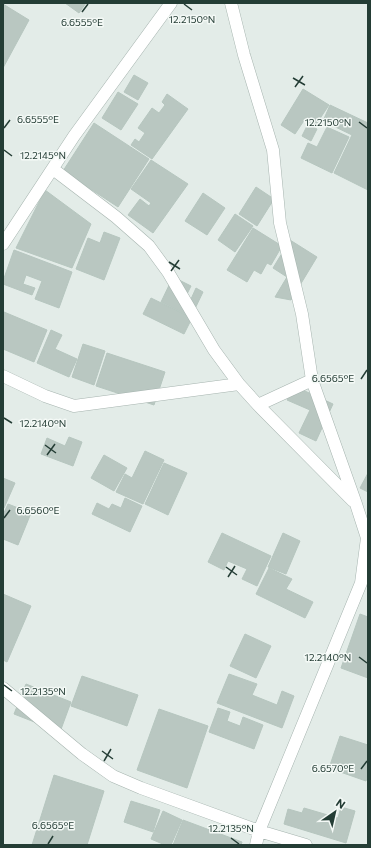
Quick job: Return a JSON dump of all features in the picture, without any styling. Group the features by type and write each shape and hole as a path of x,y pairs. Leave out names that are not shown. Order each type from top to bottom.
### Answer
{"street":[{"path":"3,244 74,136 171,3"},
{"path":"231,3 244,55 273,150 280,223 302,314 312,380 368,538 361,583 259,831 256,845"},
{"path":"53,169 116,217 149,246 168,272 214,350 239,384 356,504 368,514"},
{"path":"3,376 46,396 74,406 239,384"},
{"path":"258,405 312,380"},
{"path":"3,688 82,754 113,776 259,831 306,845"}],"building":[{"path":"65,3 86,3 79,13"},
{"path":"3,4 29,20 3,68"},
{"path":"134,75 148,83 138,100 124,92"},
{"path":"303,89 329,105 315,126 305,119 295,134 281,125"},
{"path":"118,92 138,104 121,130 102,118"},
{"path":"167,94 188,109 152,159 131,145 135,139 139,142 145,133 138,128 152,108 159,113 165,105 162,102"},
{"path":"330,105 368,123 368,190 334,173 352,135 323,121"},
{"path":"94,123 149,159 118,207 63,171"},
{"path":"308,124 317,129 311,141 302,136"},
{"path":"327,127 349,137 332,173 301,158 308,143 317,147"},
{"path":"151,160 188,184 153,233 128,215 140,199 149,206 151,203 131,189"},
{"path":"256,187 274,199 257,226 239,214"},
{"path":"45,190 91,224 72,268 16,248"},
{"path":"203,193 225,208 207,235 185,221"},
{"path":"235,214 253,226 235,252 218,240"},
{"path":"253,228 282,246 271,265 267,263 261,274 254,270 247,282 227,270"},
{"path":"104,232 120,238 104,280 76,269 88,238 100,243"},
{"path":"290,240 317,257 291,300 275,297 287,277 273,268"},
{"path":"14,250 72,272 59,308 35,299 42,281 26,275 23,284 35,288 32,295 3,284"},
{"path":"173,277 191,286 186,296 191,299 196,288 203,292 191,317 161,302"},
{"path":"151,298 192,318 184,334 143,314"},
{"path":"4,312 47,330 34,362 3,349"},
{"path":"51,330 62,335 55,349 77,359 69,377 37,363"},
{"path":"83,344 105,351 94,385 72,377"},
{"path":"107,353 165,372 154,405 96,386"},
{"path":"294,386 333,404 316,441 299,433 310,410 287,400"},
{"path":"69,437 82,442 73,466 41,454 47,438 65,446"},
{"path":"145,451 164,460 143,504 116,492 125,474 132,478"},
{"path":"104,455 127,468 114,491 91,478"},
{"path":"164,463 187,473 168,515 145,504"},
{"path":"368,473 368,492 360,488"},
{"path":"3,478 15,483 4,508 3,507"},
{"path":"125,498 142,506 130,532 92,514 97,503 109,509 112,504 121,508"},
{"path":"8,504 31,513 18,545 3,539 3,515"},
{"path":"222,533 271,556 257,586 242,579 247,569 228,561 224,570 208,562"},
{"path":"283,533 300,541 286,574 268,567"},
{"path":"269,568 292,579 286,589 313,602 305,618 256,594"},
{"path":"3,594 31,606 7,662 3,660"},
{"path":"360,614 368,617 368,678 341,668"},
{"path":"245,634 271,646 256,678 230,666"},
{"path":"229,674 257,684 252,695 277,705 282,691 294,696 282,728 217,703"},
{"path":"82,676 138,695 127,726 71,706"},
{"path":"26,684 71,702 60,732 14,714"},
{"path":"218,708 230,712 227,721 240,726 243,717 263,725 254,749 209,732"},
{"path":"159,709 208,726 187,788 137,770"},
{"path":"340,736 368,745 368,774 366,781 329,768"},
{"path":"54,775 104,791 87,845 32,845"},
{"path":"131,801 160,810 153,832 124,822"},
{"path":"341,807 355,811 346,843 284,824 288,809 302,813 304,808 338,818"},
{"path":"163,811 182,820 171,845 165,845 151,839"},
{"path":"183,820 242,842 241,845 173,845"}]}
